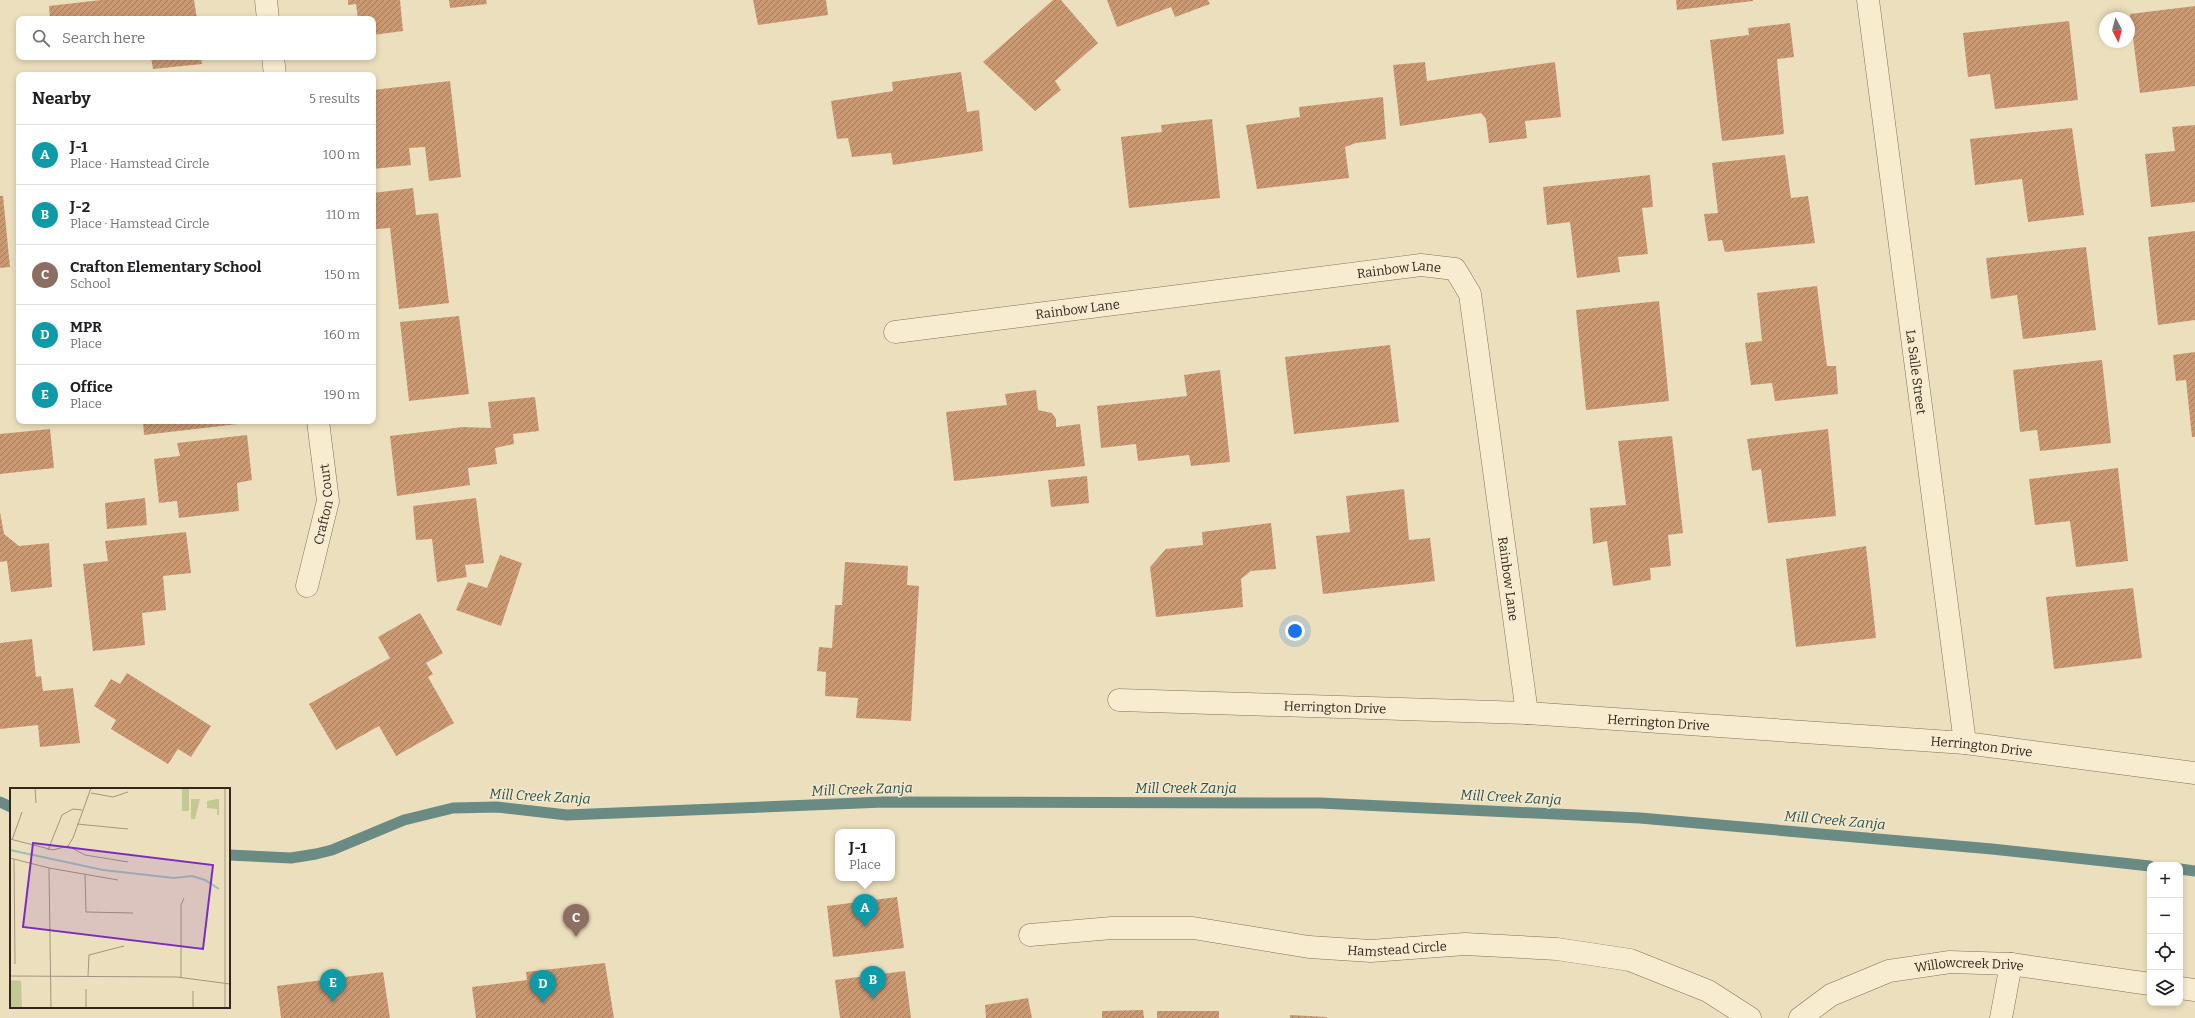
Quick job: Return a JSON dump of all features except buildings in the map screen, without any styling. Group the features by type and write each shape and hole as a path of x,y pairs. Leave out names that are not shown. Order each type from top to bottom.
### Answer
{"street":[{"path":"266,0 268,16"},
{"name":"La Salle Street","path":"1868,0 1965,743"},
{"path":"273,60 275,72"},
{"name":"Rainbow Lane","path":"895,332 1421,265 1455,270 1470,294 1527,713"},
{"name":"Crafton Court","path":"307,586 328,501 318,424"},
{"name":"Herrington Drive","path":"1119,700 1527,713 1965,743 2195,773"},
{"name":"Hamstead Circle","path":"1030,935 1112,928 1192,928 1309,947 1371,951 1465,944 1557,949 1630,960 1708,991 1750,1018"},
{"name":"Willowcreek Drive","path":"1800,1018 1831,995 1889,971 1950,962 2010,964 2147,984"},
{"path":"2001,1018 2010,964"},
{"path":"2183,988 2195,990"}],"waterway":[{"name":"Mill Creek Zanja","path":"0,802 10,807"},
{"name":"Mill Creek Zanja","path":"230,855 291,858 316,854 332,850 404,820 453,808 497,807 567,815 884,802 1320,803 1640,818 1992,849 2147,866"},
{"name":"Mill Creek Zanja","path":"2183,869 2195,871"}],"place":[{"name":"J-1","path":"865,927"},
{"name":"Crafton Elementary School","path":"576,937"},
{"name":"J-2","path":"873,999"},
{"name":"Office","path":"333,1002"},
{"name":"MPR","path":"543,1003"}]}
